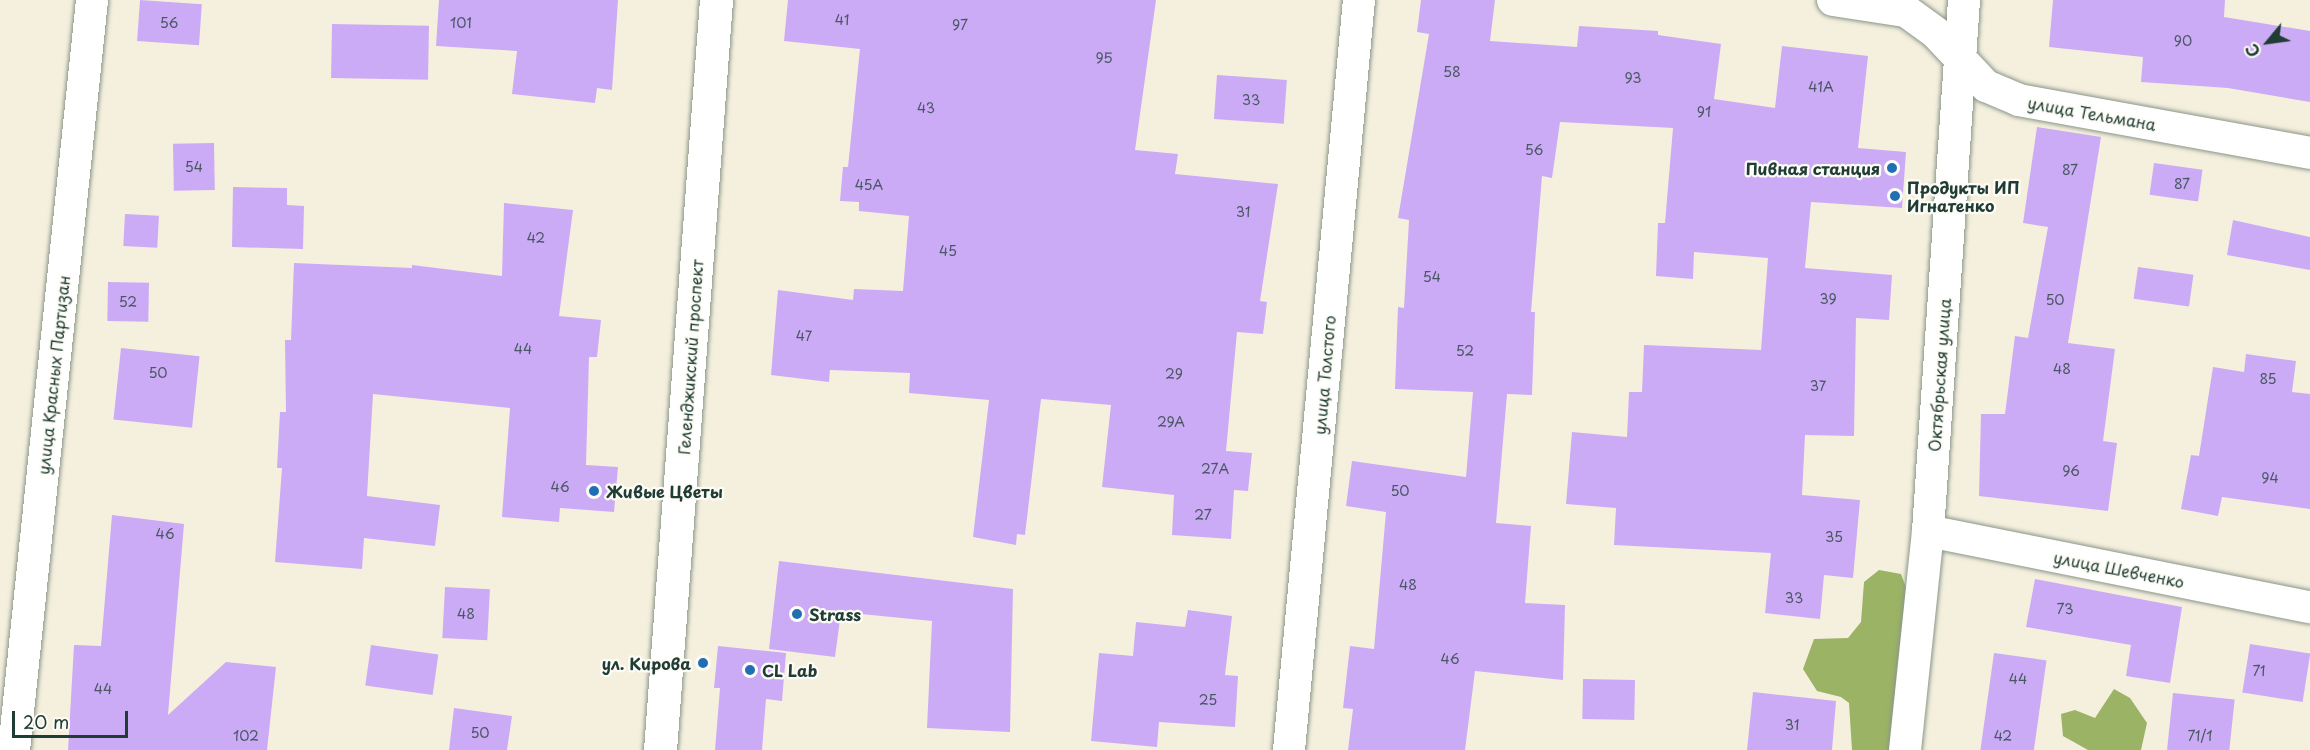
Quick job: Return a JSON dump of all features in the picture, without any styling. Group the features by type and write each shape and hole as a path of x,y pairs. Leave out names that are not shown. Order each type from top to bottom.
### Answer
{"main road":[{"name":"Геленджикский проспект","path":"660,750 716,0"}],"street":[{"name":"улица Красных Партизан","path":"14,750 92,0"},
{"name":"улица Толстого","path":"1289,750 1359,0"},
{"name":"улица Тельмана","path":"1833,0 1906,11 1960,58 1986,86 2019,100 2310,153"},
{"name":"Октябрьская улица","path":"1905,750 1928,531 1964,0"},
{"name":"улица Шевченко","path":"1928,531 2310,607"}],"green space":[{"path":"1879,570 1901,574 1914,609 1897,750 1852,750 1849,703 1841,697 1817,691 1803,669 1814,639 1848,638 1861,622 1864,582"},
{"path":"2114,689 2130,698 2147,723 2141,750 2088,750 2063,736 2061,714 2075,710 2095,718"}],"building":[{"path":"140,0 202,4 199,45 137,41"},
{"path":"439,0 618,0 612,90 597,88 595,103 512,94 517,51 436,46"},
{"path":"788,0 1156,0 1135,150 1178,154 1175,174 1278,184 1260,301 1267,302 1263,334 1237,332 1226,451 1252,453 1248,491 1234,490 1231,539 1172,535 1174,495 1102,487 1111,405 1041,399 1025,535 1017,534 1016,545 973,537 989,400 909,393 910,373 830,370 829,382 771,375 778,290 853,300 854,289 903,291 909,216 859,211 859,202 840,201 843,167 848,167 860,49 784,41"},
{"path":"1421,0 1495,0 1490,41 1577,47 1579,26 1658,31 1658,35 1721,44 1714,99 1775,108 1782,46 1868,56 1858,148 1906,152 1902,208 1811,202 1805,268 1892,275 1889,320 1856,318 1854,436 1805,435 1802,495 1860,500 1853,578 1824,575 1820,619 1765,613 1771,553 1614,545 1616,508 1566,504 1572,432 1627,437 1629,392 1642,392 1644,345 1761,350 1768,258 1694,252 1693,279 1656,276 1658,223 1665,223 1673,128 1560,122 1552,178 1542,176 1531,312 1535,312 1532,395 1507,394 1496,523 1531,526 1525,603 1565,605 1563,680 1475,671 1465,750 1348,750 1353,709 1343,708 1350,646 1374,649 1386,512 1346,506 1352,461 1466,477 1473,392 1395,389 1398,307 1404,308 1409,220 1398,218 1429,34 1417,32"},
{"path":"2053,0 2225,0 2224,17 2310,31 2310,102 2228,88 2141,82 2143,57 2049,47"},
{"path":"332,24 429,26 428,80 331,78"},
{"path":"1217,75 1287,80 1284,124 1214,119"},
{"path":"2037,127 2101,137 2068,343 2115,349 2103,441 2117,443 2108,511 1979,496 1981,414 2005,414 2015,336 2028,338 2048,227 2023,223"},
{"path":"214,143 215,190 174,191 173,144"},
{"path":"2154,163 2203,170 2198,202 2150,195"},
{"path":"233,187 287,188 287,205 304,206 303,249 232,247"},
{"path":"504,203 573,210 559,316 601,320 597,357 589,357 586,465 618,467 614,512 560,508 559,522 502,517 510,408 373,394 367,496 440,505 435,546 364,538 362,569 275,562 282,468 277,468 280,412 286,412 285,340 291,340 294,263 412,268 412,265 502,276"},
{"path":"125,214 159,216 157,248 123,246"},
{"path":"2233,220 2310,237 2310,270 2227,255"},
{"path":"2138,267 2193,275 2189,306 2134,299"},
{"path":"108,282 149,283 148,322 107,321"},
{"path":"121,348 200,356 192,428 113,420"},
{"path":"2246,354 2296,361 2292,392 2310,394 2310,509 2222,497 2218,516 2181,509 2191,455 2199,456 2213,367 2244,372"},
{"path":"112,515 184,524 168,715 226,662 276,667 267,750 68,750 74,645 101,646"},
{"path":"779,561 1013,589 1010,732 927,728 932,621 841,612 835,657 769,649"},
{"path":"2035,579 2182,607 2170,683 2126,676 2131,645 2026,627"},
{"path":"445,587 490,589 487,640 442,638"},
{"path":"1188,610 1232,616 1225,675 1238,676 1235,727 1159,722 1157,747 1091,741 1099,653 1133,656 1136,622 1185,627"},
{"path":"2250,644 2310,654 2303,702 2242,692"},
{"path":"371,645 438,654 433,695 365,686"},
{"path":"718,646 786,653 782,701 766,699 762,750 715,750 720,688 714,688"},
{"path":"1994,653 2046,660 2034,750 1980,750"},
{"path":"1583,679 1635,680 1634,720 1582,719"},
{"path":"1753,692 1836,701 1832,750 1747,750"},
{"path":"2173,693 2235,699 2229,750 2167,750"},
{"path":"454,708 512,716 507,750 449,750"}],"place":[{"name":"Пивная станция","path":"1892,168"},
{"name":"Продукты ИП Игнатенко","path":"1895,196"},
{"name":"Живые Цветы","path":"594,491"},
{"name":"Strass","path":"797,614"},
{"name":"ул. Кирова","path":"703,663"},
{"name":"CL Lab","path":"750,670"}]}
